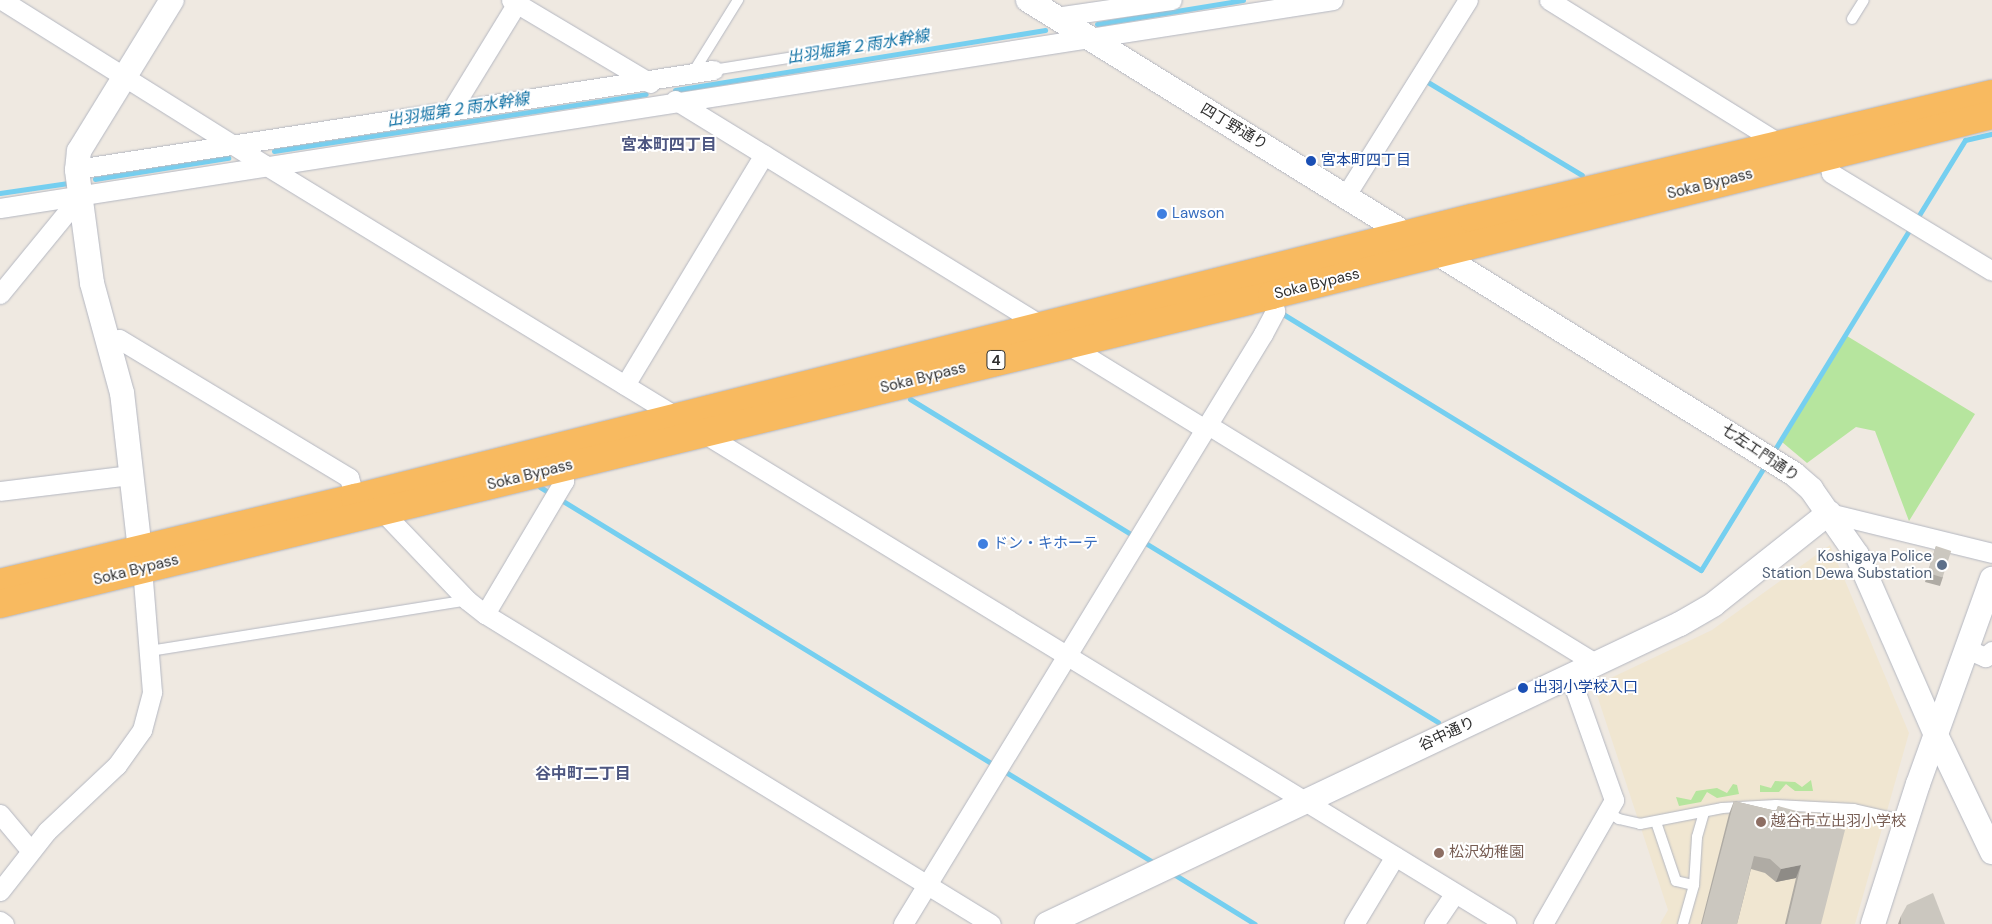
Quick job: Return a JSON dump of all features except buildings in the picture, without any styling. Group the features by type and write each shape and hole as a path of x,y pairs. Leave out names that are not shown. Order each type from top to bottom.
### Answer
{"highway":[{"name":"Soka Bypass","path":"0,604 141,558 355,498 674,416 1780,144 1992,94"},
{"name":"Soka Bypass","path":"0,583 141,558 382,511 1065,343 1272,295 1992,115"}],"street":[{"path":"2,0 234,143 265,165 674,416 703,431 1506,924"},
{"path":"0,891 47,831 117,765 142,730 152,692 141,558 122,393 92,283 77,169 79,151 172,0"},
{"name":"四丁野通り","path":"1028,0 1439,253"},
{"path":"1055,17 1172,0"},
{"path":"0,208 265,165 1333,0"},
{"path":"1346,195 1468,0"},
{"path":"1549,0 1780,144"},
{"path":"452,109 514,2 645,80 1043,326"},
{"path":"77,169 704,70"},
{"path":"625,385 764,155"},
{"path":"1827,155 1831,173 1992,271"},
{"path":"0,294 81,195"},
{"name":"七左エ門通り","path":"1439,253 1779,463 1811,488 1857,555 1936,735 1992,852"},
{"path":"902,924 1067,656 1275,311 1272,295"},
{"path":"108,342 119,340 350,478 355,498"},
{"path":"1065,343 1596,664"},
{"path":"485,614 564,480 561,468"},
{"path":"0,491 132,475"},
{"path":"382,511 467,600 485,614 990,924"},
{"path":"1829,514 1992,553"},
{"name":"谷中通り","path":"1047,924 1699,614 1829,514"},
{"path":"1874,924 1906,820 1992,579"},
{"path":"1967,649 1985,657 1992,651"},
{"path":"1543,924 1609,813 1614,800 1570,676"},
{"path":"0,814 31,851"},
{"path":"1354,924 1395,856"},
{"path":"1434,924 1454,893"},
{"path":"0,921 4,924"}],"lane":[{"path":"704,70 738,0"},
{"path":"1852,19 1864,0"},
{"path":"704,70 863,46"},
{"path":"150,651 467,600"},
{"path":"1609,813 1630,824 1656,822 1732,807 1776,804 1854,809 1906,820"},
{"path":"1683,924 1694,885 1697,837 1704,813"},
{"path":"1656,822 1676,881 1694,885"}],"shaded area":[{"name":"越谷市立出羽小学校","path":"1830,545 1909,733 1855,924 1660,924 1668,910 1594,686 1712,630"}],"green space":[{"path":"1847,336 1975,414 1909,521 1875,431 1856,427 1807,463 1782,442"},
{"path":"1811,780 1813,791 1795,791 1786,784 1779,792 1760,792 1760,785 1771,788 1775,781 1795,782 1802,787"},
{"path":"1733,784 1737,785 1739,794 1717,798 1707,792 1701,802 1679,806 1676,797 1691,800 1696,791 1717,788 1727,793"}],"waterway":[{"name":"出羽堀第２雨水幹線","path":"1097,24 1243,0"},
{"name":"出羽堀第２雨水幹線","path":"675,90 1045,30"},
{"path":"1426,81 1582,175"},
{"name":"出羽堀第２雨水幹線","path":"274,151 646,94"},
{"path":"1916,220 1965,140 1992,134"},
{"name":"出羽堀第２雨水幹線","path":"95,179 228,158"},
{"name":"出羽堀第２雨水幹線","path":"0,193 68,183"},
{"path":"1772,454 1911,227"},
{"path":"1283,314 1701,570 1766,464"},
{"path":"910,399 1438,722"},
{"path":"540,487 1156,864"},
{"path":"1172,873 1255,924"}],"place":[{"name":"宮本町四丁目","path":"1311,161"},
{"name":"Lawson","path":"1162,214"},
{"name":"ドン・キホーテ","path":"983,544"},
{"name":"Koshigaya Police Station Dewa Substation","path":"1942,565"},
{"name":"出羽小学校入口","path":"1523,688"},
{"name":"越谷市立出羽小学校","path":"1761,822"},
{"name":"松沢幼稚園","path":"1439,853"}],"district":[{"name":"宮本町四丁目","path":"669,145"},
{"name":"谷中町二丁目","path":"583,774"}]}
